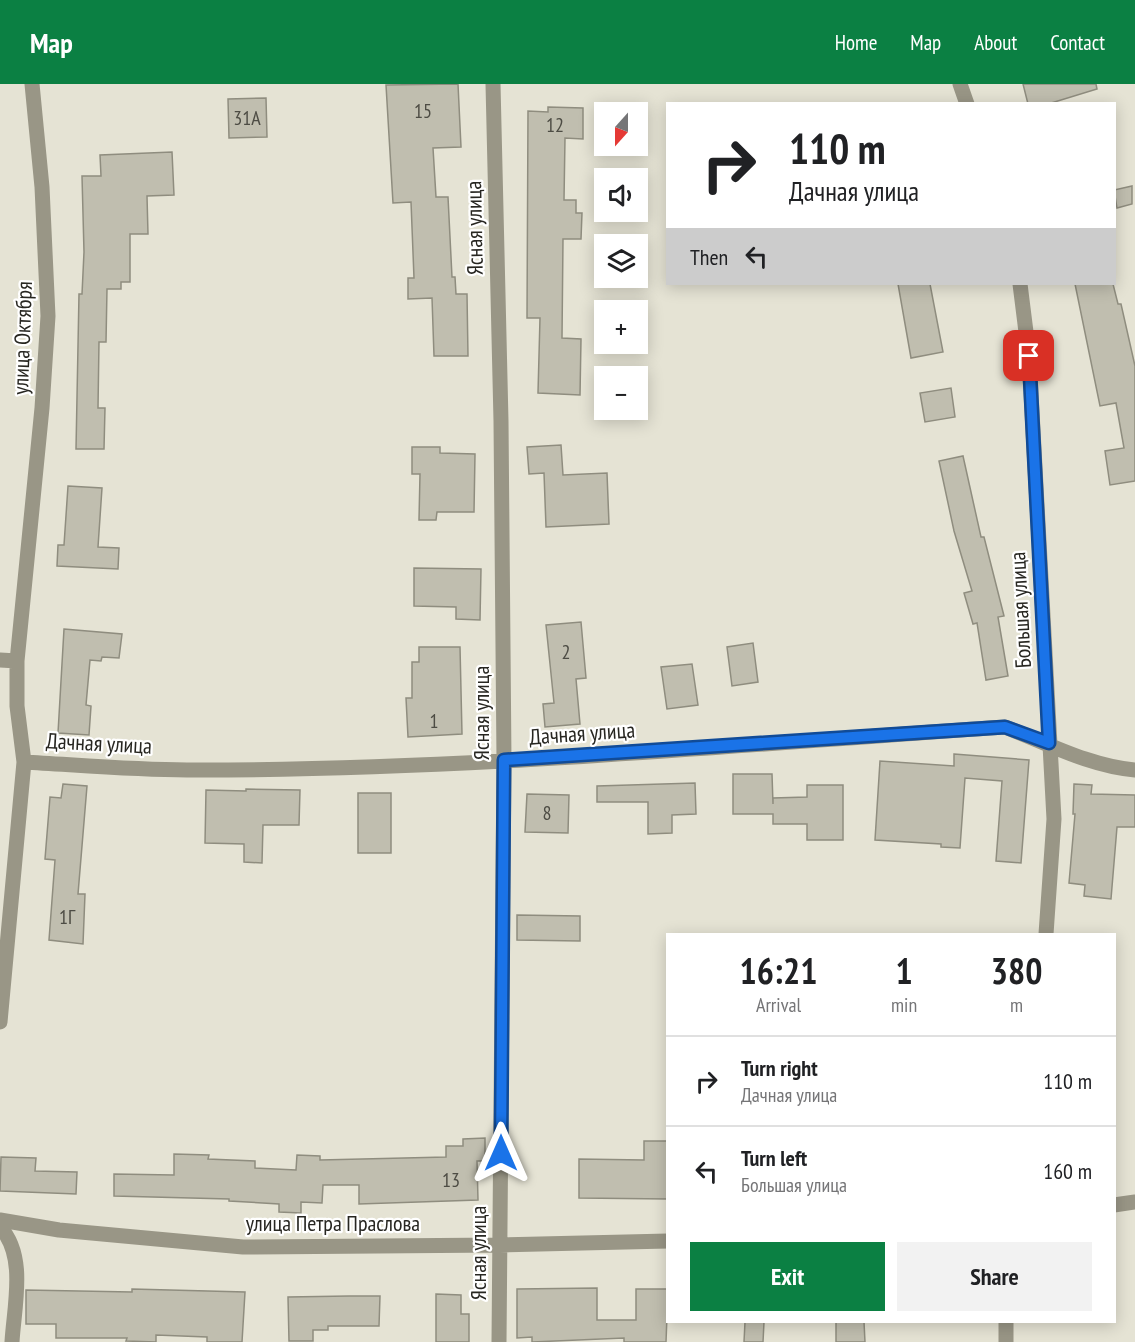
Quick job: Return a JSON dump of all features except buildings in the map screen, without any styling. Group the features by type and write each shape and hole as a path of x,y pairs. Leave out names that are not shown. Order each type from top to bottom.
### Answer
{"street":[{"name":"улица Октября","path":"0,1022 24,762 17,706 17,661 42,408 48,316 42,186 32,84"},
{"name":"Ясная улица","path":"493,84 501,421 504,760 500,1342"},
{"path":"960,84 966,102"},
{"name":"Большая улица","path":"1020,285 1029,356 1054,819 1046,933"},
{"path":"0,660 17,661"},
{"name":"Дачная улица","path":"24,762 185,770 361,767 504,760 1005,727 1086,760 1135,770"},
{"path":"1116,1205 1135,1202"},
{"name":"улица Петра Праслова","path":"0,1220 59,1230 243,1246 501,1245 666,1241"},
{"path":"0,1227 8,1236 16,1259 12,1342"},
{"path":"1005,1342 1006,1323"}],"route":[{"path":"501,1153 504,760 1005,727 1049,743 1029,356"}]}
